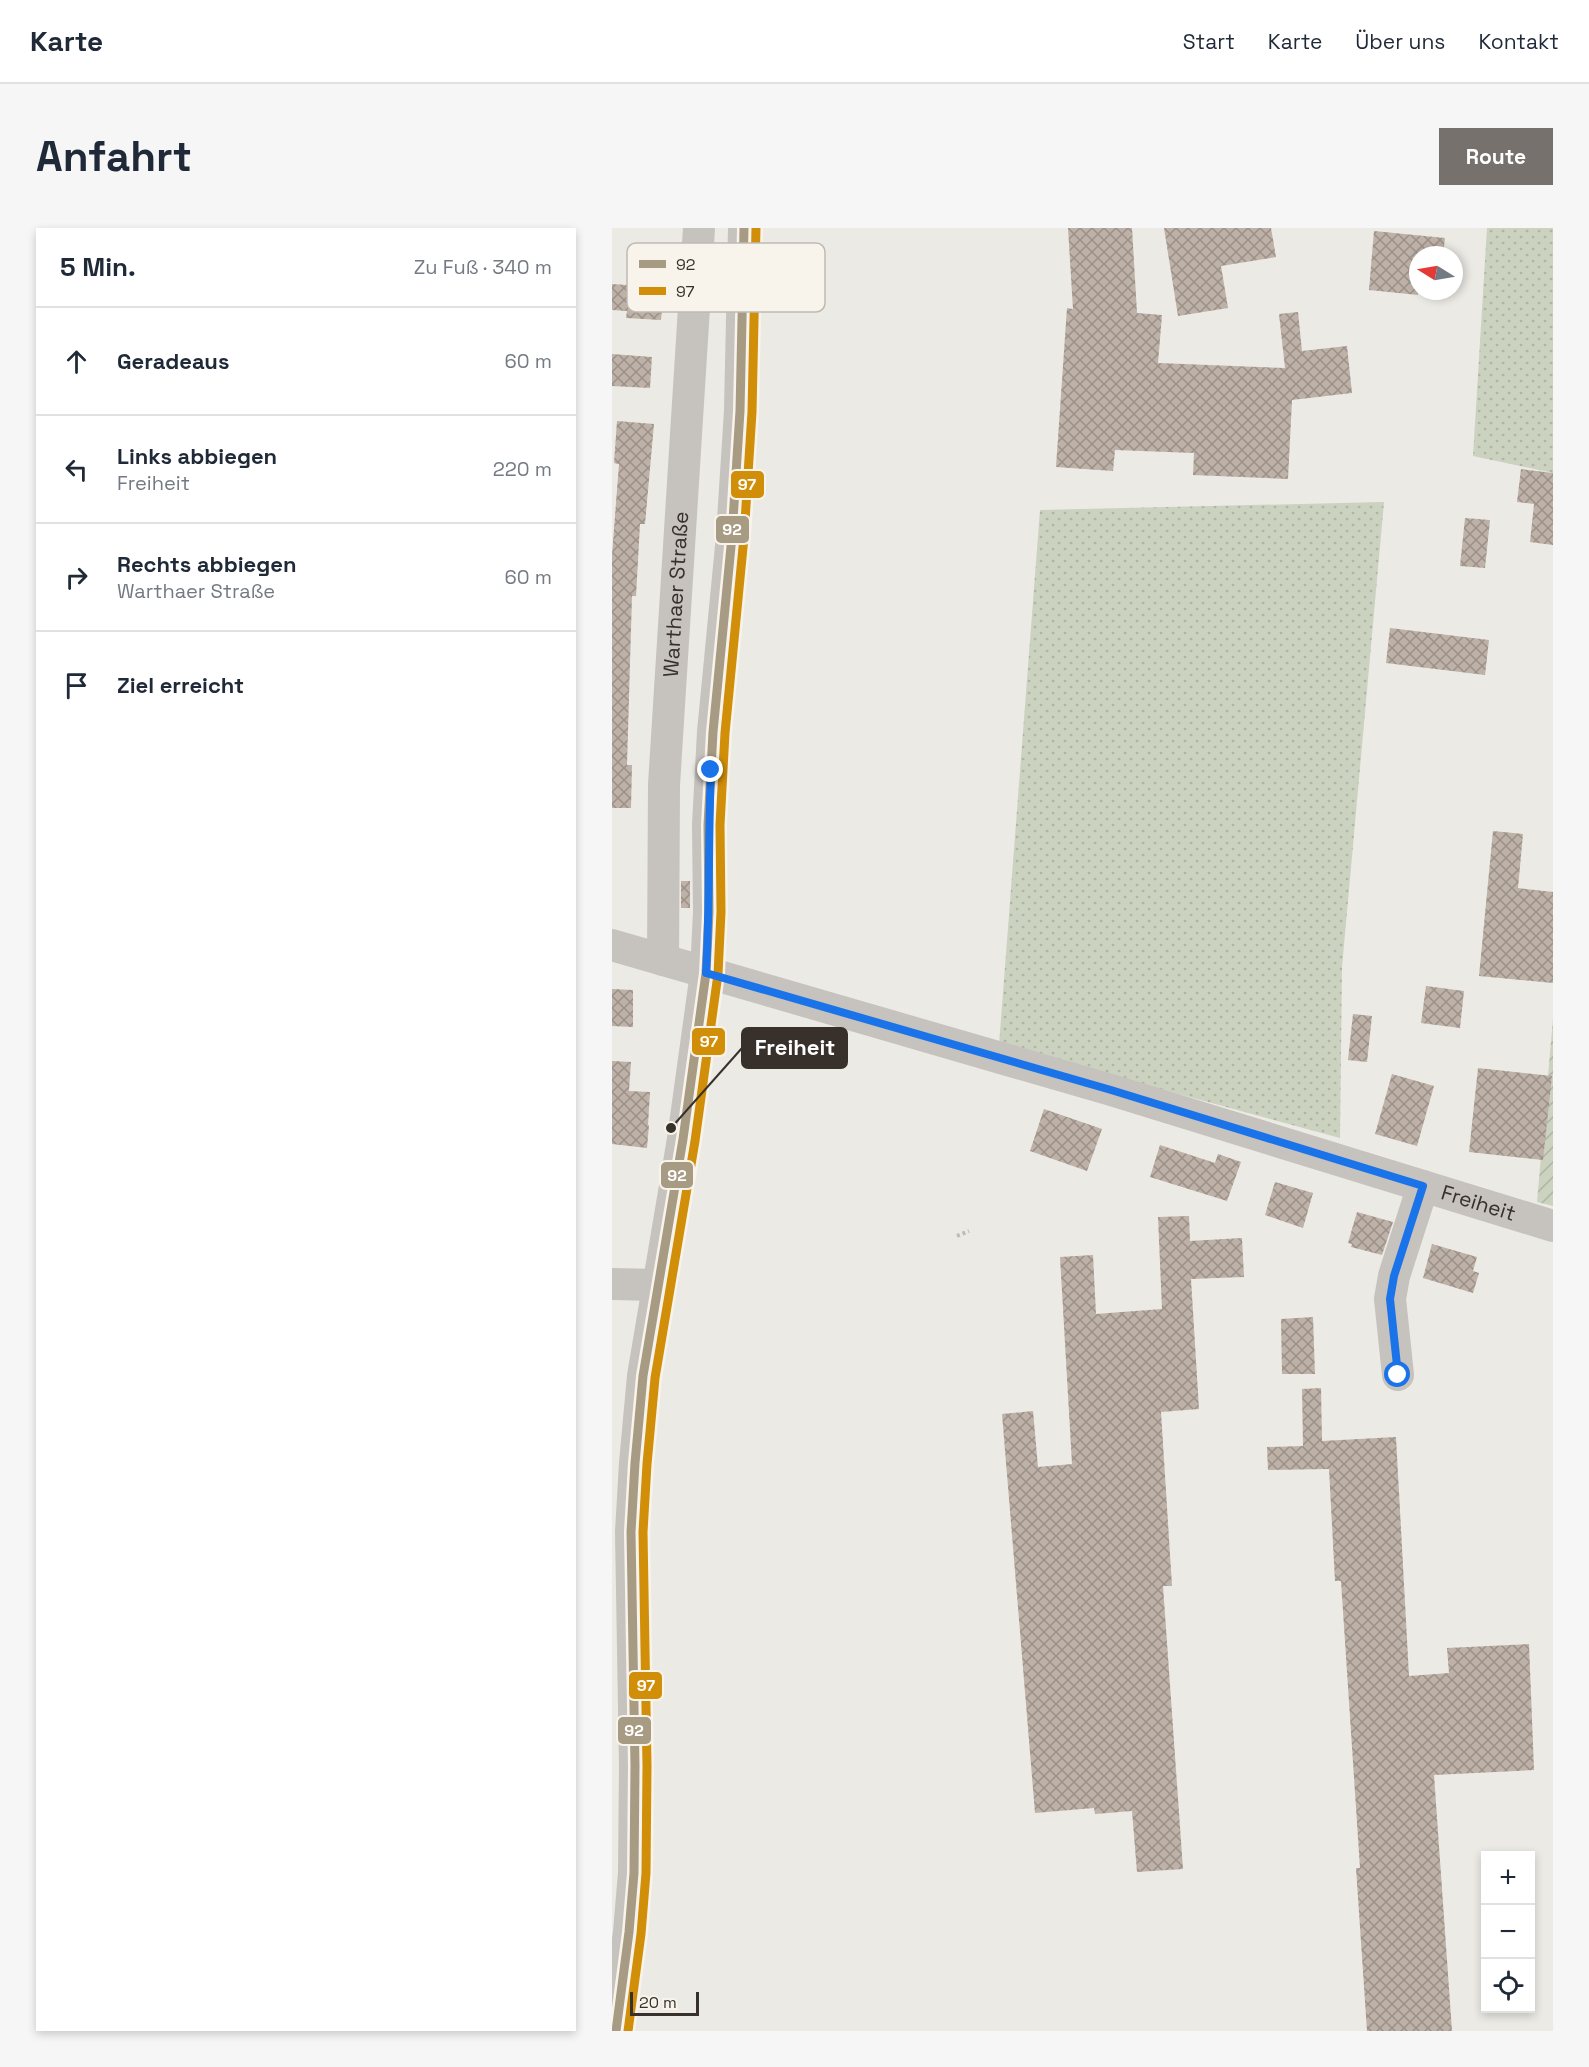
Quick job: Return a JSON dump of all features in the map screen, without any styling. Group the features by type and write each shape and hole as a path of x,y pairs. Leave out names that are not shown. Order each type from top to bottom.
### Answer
{"street":[{"name":"Warthaer Straße","path":"698,243 699,228"},
{"path":"744,228 744,243"},
{"name":"Warthaer Straße","path":"663,960 664,785 694,312"},
{"path":"616,2031 634,1873 624,1766 622,1629 643,1376 683,1139 706,973 709,912 708,825 713,732 732,536 739,434 742,312"},
{"name":"Freiheit","path":"612,945 1100,1087 1553,1227"},
{"path":"1398,1375 1390,1299 1394,1276 1423,1186"},
{"path":"612,1284 658,1285"}],"path":[{"path":"957,1236 969,1232"}],"green space":[{"path":"1487,228 1553,228 1553,473 1473,456"},
{"path":"1384,502 1342,967 1340,1138 999,1045 1040,510"},
{"path":"1553,1019 1553,1206 1537,1202"}],"building":[{"path":"1068,228 1132,228 1137,313 1162,315 1158,363 1285,368 1279,314 1298,312 1302,351 1347,346 1352,393 1292,400 1288,479 1193,475 1194,453 1115,450 1113,471 1056,467 1067,308 1073,309"},
{"path":"1164,228 1271,228 1276,257 1221,266 1228,308 1178,316"},
{"path":"1374,231 1445,238 1444,246 1409,246 1409,294 1369,290"},
{"path":"612,284 627,285 627,311 612,310"},
{"path":"627,311 662,312 661,320 626,318"},
{"path":"612,354 652,357 650,388 612,386"},
{"path":"617,421 654,424 645,524 640,524 636,596 632,596 627,765 632,765 631,808 612,808 612,555 619,464 614,463"},
{"path":"1521,469 1553,473 1553,545 1530,542 1534,504 1517,502"},
{"path":"1465,518 1490,520 1485,568 1460,566"},
{"path":"1390,628 1489,640 1485,675 1386,663"},
{"path":"1493,831 1523,834 1518,888 1553,892 1553,983 1479,976"},
{"path":"681,881 690,881 690,908 681,908"},
{"path":"1426,986 1464,991 1460,1028 1421,1023"},
{"path":"612,989 633,990 633,1027 612,1026"},
{"path":"1353,1014 1372,1016 1367,1062 1348,1060"},
{"path":"612,1061 631,1062 629,1091 650,1092 647,1148 612,1144"},
{"path":"1478,1068 1552,1076 1543,1160 1469,1152"},
{"path":"1392,1074 1434,1086 1417,1146 1375,1134"},
{"path":"1044,1109 1102,1129 1087,1171 1030,1151"},
{"path":"1160,1145 1215,1163 1218,1154 1241,1162 1227,1201 1150,1177"},
{"path":"1275,1182 1313,1193 1303,1228 1265,1215"},
{"path":"1357,1212 1393,1222 1382,1255 1351,1247 1352,1244 1348,1243"},
{"path":"1189,1216 1190,1241 1242,1238 1244,1277 1191,1279 1199,1409 1161,1412 1172,1586 1163,1586 1183,1869 1137,1872 1132,1811 1095,1814 1094,1808 1035,1813 1002,1414 1033,1411 1038,1467 1072,1464 1060,1257 1093,1255 1096,1314 1162,1309 1158,1217"},
{"path":"1432,1244 1477,1257 1473,1271 1479,1273 1473,1293 1423,1278"},
{"path":"1313,1317 1315,1374 1282,1374 1281,1319"},
{"path":"1321,1388 1322,1441 1396,1437 1409,1676 1449,1673 1447,1648 1529,1644 1534,1770 1434,1775 1452,2031 1367,2031 1356,1868 1360,1868 1341,1581 1335,1581 1329,1469 1268,1470 1267,1447 1303,1446 1302,1389"}],"transit line":[{"name":"92","path":"744,228 744,243"},
{"name":"97","path":"756,228 756,243"},
{"name":"92","path":"616,2031 634,1873 635,1766 631,1532 635,1463 643,1376 683,1139 706,973 709,912 708,825 713,732 732,536 740,411 742,312"},
{"name":"97","path":"628,2031 641,1934 646,1873 647,1766 643,1532 647,1464 655,1378 695,1141 718,974 721,912 720,825 725,733 744,537 752,412 754,312"}],"place":[{"name":"Freiheit","path":"671,1128"}],"route":[{"path":"711,770 706,973 1111,1090 1423,1186 1394,1276 1390,1299 1398,1375"}]}
